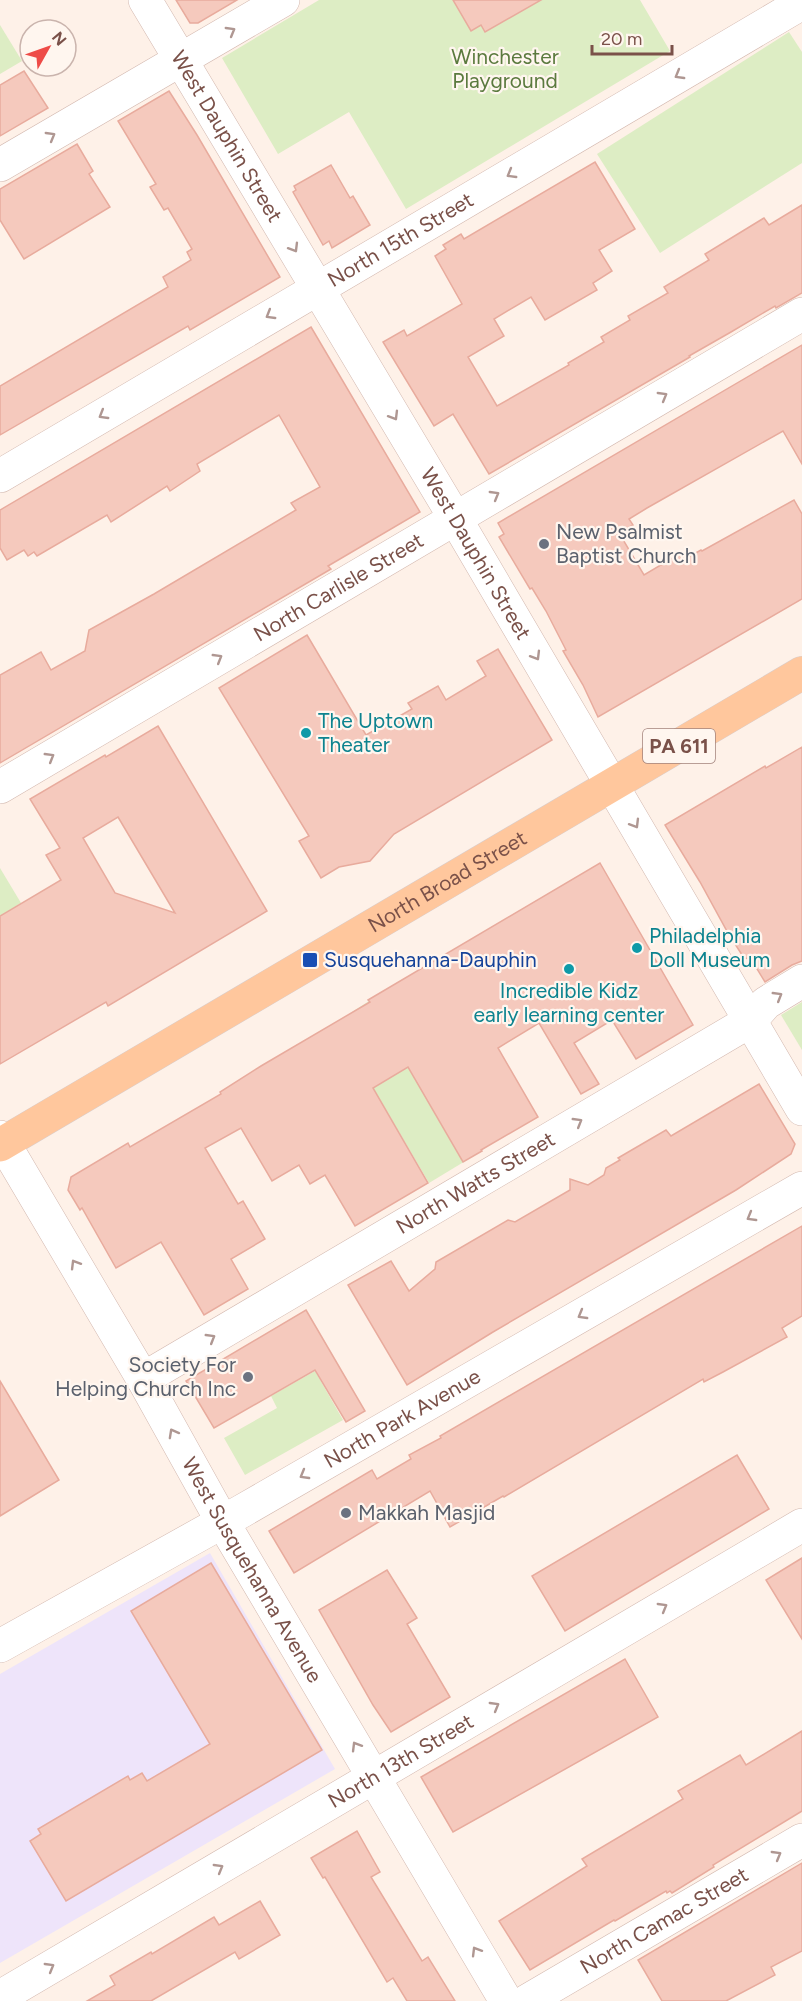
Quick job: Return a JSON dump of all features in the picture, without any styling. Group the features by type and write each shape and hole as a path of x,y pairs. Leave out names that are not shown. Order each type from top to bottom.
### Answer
{"main road":[{"name":"North Broad Street","path":"1,1142 802,673"}],"street":[{"name":"West Dauphin Street","path":"145,0 455,518 802,1108"},
{"path":"0,165 284,0"},
{"name":"North 15th Street","path":"0,476 802,3"},
{"name":"North Carlisle Street","path":"0,787 802,314"},
{"name":"North Watts Street","path":"143,1379 750,1021 766,1003 802,981"},
{"name":"West Susquehanna Avenue","path":"1,1142 143,1379 222,1521 506,2001"},
{"name":"North Park Avenue","path":"0,1646 802,1188"},
{"name":"North 13th Street","path":"0,1997 802,1525"},
{"name":"North Camac Street","path":"527,2001 802,1840"}],"shaded area":[{"path":"210,1553 335,1769 0,1963 0,1674"}],"green space":[{"name":"Winchester Playground","path":"319,0 640,0 670,51 406,209 349,112 278,154 222,58"},
{"path":"0,25 18,54 18,63 0,74"},
{"path":"789,32 802,52 802,163 660,253 597,154"},
{"path":"0,868 21,903 0,916"},
{"path":"369,1001 467,1160 429,1183 372,1086 370,1042 352,1012"},
{"path":"802,1002 802,1050 781,1015"},
{"path":"315,1371 343,1420 245,1475 224,1438 277,1408 271,1396"}],"building":[{"path":"176,0 237,0 198,23 190,23"},
{"path":"453,0 541,0 485,32 481,25 471,31"},
{"path":"18,74 18,78 29,78 48,108 0,136 0,85"},
{"path":"169,91 280,277 190,330 188,326 0,435 0,386 168,287 163,277 191,260 187,252 192,249 168,208 164,210 150,187 156,184 118,121"},
{"path":"77,144 93,171 89,174 110,207 24,259 0,220 0,189"},
{"path":"595,162 635,229 599,250 612,271 593,283 597,290 545,320 531,297 494,319 504,336 468,357 497,406 604,342 601,337 630,320 628,316 668,293 664,287 709,260 705,254 764,218 769,225 802,205 802,293 776,308 775,306 489,474 453,414 434,426 383,342 404,330 407,336 462,304 435,256 446,249 443,245 461,234 464,239"},
{"path":"331,165 350,198 353,196 370,225 332,248 329,241 323,245 293,192 296,190 294,186"},
{"path":"311,327 420,512 328,566 331,569 0,763 0,675 41,652 51,670 85,651 89,630 296,510 291,503 320,487 279,415 197,464 200,471 170,491 167,486 111,522 107,515 37,556 34,552 28,556 24,550 7,560 0,548 0,510"},
{"path":"802,345 802,464 783,431 629,519 633,525 619,533 644,575 681,553 685,559 702,551 794,500 802,514 802,599 598,717 563,651 566,650 546,611 499,537 504,534 498,523"},
{"path":"307,635 366,735 412,709 408,703 438,686 446,700 486,676 477,661 498,649 552,740 394,834 370,861 339,867 321,878 299,841 309,836 219,688"},
{"path":"158,726 267,911 108,1006 106,1002 0,1064 0,916 61,880 46,855 60,848 30,799 105,755 106,757","holes":["118,817 175,913 115,893 83,838"]},
{"path":"802,747 802,961 765,982 751,959 744,958 728,933 665,825"},
{"path":"600,863 693,1025 636,1059 612,1020 574,1043 599,1084 581,1094 539,1023 498,1048 538,1117 463,1162 408,1067 373,1088 428,1183 355,1226 325,1175 310,1184 299,1165 272,1181 241,1128 205,1148 238,1204 243,1201 265,1239 231,1259 248,1289 204,1315 161,1242 116,1268 82,1208 80,1210 68,1190 71,1177 128,1143 130,1147 221,1094 220,1092 261,1066 370,1002 368,1000"},
{"path":"759,1084 795,1144 791,1154 736,1190 407,1385 348,1285 391,1261 409,1291 435,1269 436,1262 508,1220 515,1222 570,1190 570,1179 588,1185 604,1175 606,1168 620,1160 618,1158 666,1130 671,1136"},
{"path":"802,1226 802,1316 782,1328 787,1337 704,1382 703,1379 450,1527 430,1491 294,1573 269,1531 372,1470 377,1479 411,1459 409,1455 441,1438 440,1436"},
{"name":"Society For Helping Church Inc","path":"306,1310 365,1411 346,1422 315,1370 214,1428 186,1381"},
{"path":"0,1381 59,1480 0,1516"},
{"path":"737,1455 769,1509 565,1631 532,1576"},
{"path":"802,1558 802,1639 766,1580"},
{"path":"211,1563 322,1750 66,1901 30,1841 41,1834 38,1829 128,1776 130,1780 142,1773 147,1781 210,1744 131,1611"},
{"path":"387,1570 417,1618 407,1624 450,1697 391,1732 319,1610"},
{"path":"625,1659 658,1717 453,1832 421,1777"},
{"path":"802,1731 802,1811 713,1865 714,1867 672,1893 666,1891 530,1970 499,1921 587,1866 582,1859 683,1799 678,1791 740,1755 746,1765"},
{"path":"357,1831 380,1872 371,1877 422,1961 428,1957 455,2001 407,2001 393,1978 387,1982 325,1877 323,1878 311,1858"},
{"path":"802,1863 802,1951 771,1967 775,1975 726,2001 662,2001 638,1960"},
{"path":"260,1901 280,1935 239,1959 235,1952 151,2001 87,2001 115,1985 110,1976 151,1952 152,1954 214,1917 219,1925"}],"place":[{"name":"New Psalmist Baptist Church","path":"544,544"},
{"name":"The Uptown Theater","path":"306,733"},
{"name":"Philadelphia Doll Museum","path":"637,948"},
{"name":"Susquehanna-Dauphin","path":"310,960"},
{"name":"Incredible Kidz early learning center","path":"569,969"},
{"name":"Society For Helping Church Inc","path":"248,1377"},
{"name":"Makkah Masjid","path":"346,1513"}]}
